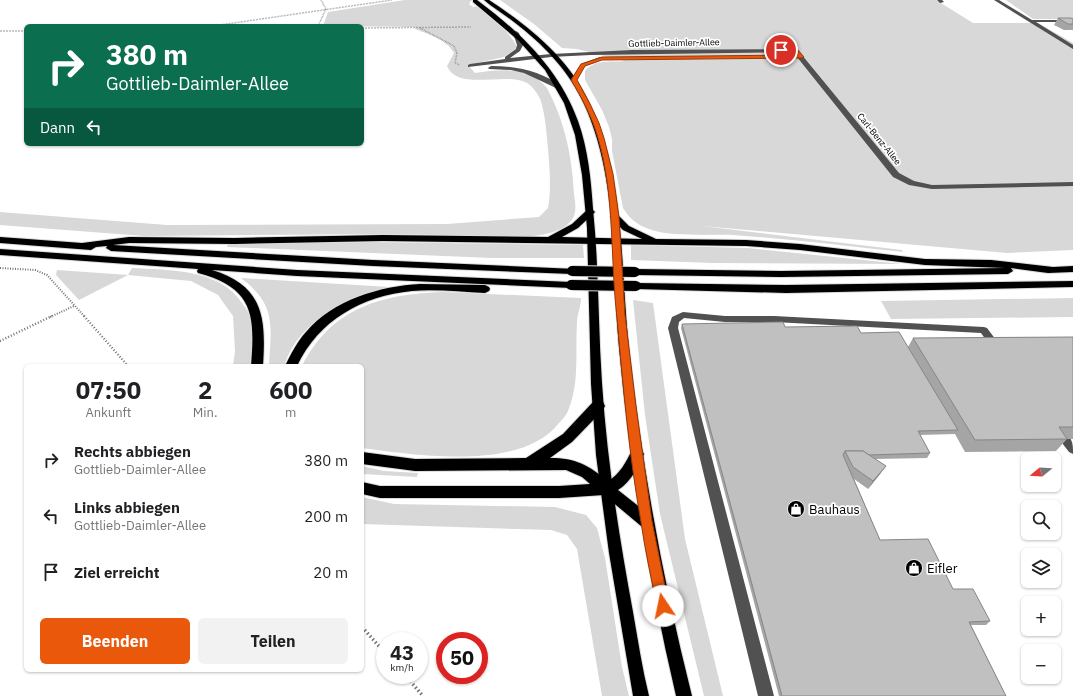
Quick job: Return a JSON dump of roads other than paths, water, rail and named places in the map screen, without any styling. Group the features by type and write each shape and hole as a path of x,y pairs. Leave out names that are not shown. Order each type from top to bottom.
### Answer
{"highway":[{"path":"547,241 575,226 590,212"},
{"path":"615,217 621,224 632,231 662,242"},
{"path":"83,246 129,240 235,241 383,238 662,242 768,245 925,262 991,263 1055,270"},
{"path":"0,240 373,263 572,271 781,274 1073,269"},
{"path":"0,252 296,273 557,284 786,289 1073,284"},
{"path":"142,262 153,266 206,272 234,283 251,301 256,312 259,325 257,364"},
{"path":"292,364 304,340 321,324 347,306 378,294 412,288 518,290 557,284"},
{"path":"528,463 545,455 569,438 598,406"},
{"path":"364,488 380,492 559,492 607,489 619,482 630,468 637,454"},
{"path":"364,458 415,465 470,466 528,463 568,464 587,473 646,521"}],"main road":[{"path":"486,0 530,31 554,54 574,80 587,104 601,138 608,164 615,217 621,315 646,521 663,606 684,696"},
{"path":"475,1 516,33 541,61 558,87 575,122 581,144 588,180 592,242 598,406 607,489 613,535 641,696"}],"street":[{"path":"996,0 1073,47"},
{"path":"1032,21 1072,22"},
{"path":"503,60 514,55 518,50 520,45 516,33"},
{"name":"Gottlieb-Daimler-Allee","path":"470,66 503,60 554,54 794,53"},
{"name":"Carl-Benz-Allee","path":"794,53 801,57 896,175 912,183 932,187 1073,184"},
{"name":"Gottlieb-Daimler-Allee","path":"574,80 583,65 602,58"},
{"name":"Gottlieb-Daimler-Allee","path":"491,68 541,61 636,58"},
{"path":"475,71 491,68 527,71 558,87"},
{"path":"766,696 674,335 673,321 677,317 683,315 725,319 774,319 984,330 999,350"},
{"path":"1065,439 1073,449"}],"place":[{"name":"Bauhaus","path":"796,509"},
{"name":"Eifler","path":"914,568"}]}
